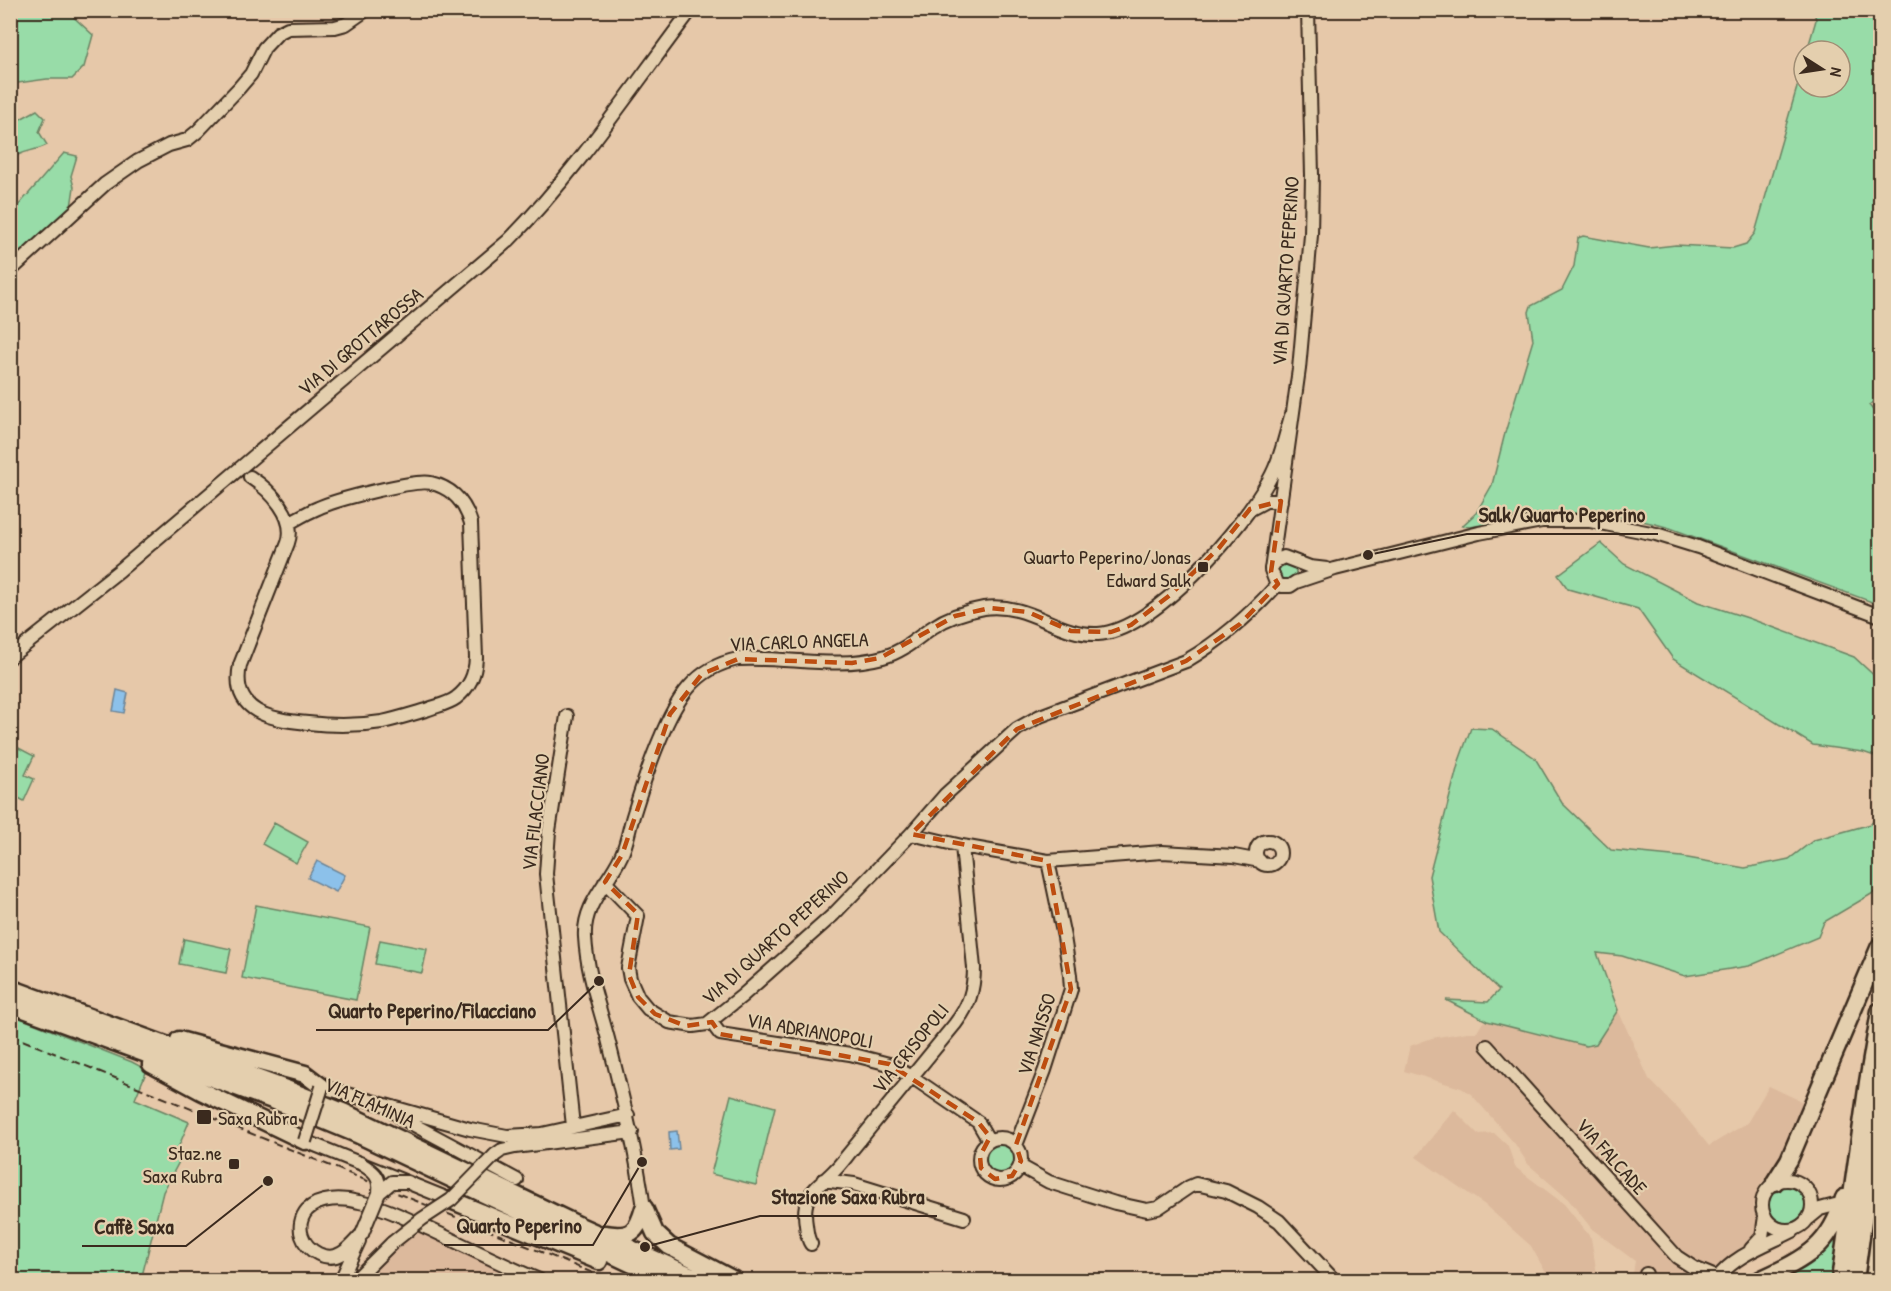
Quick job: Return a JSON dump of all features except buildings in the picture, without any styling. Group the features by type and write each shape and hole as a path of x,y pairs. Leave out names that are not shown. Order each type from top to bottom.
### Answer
{"highway":[{"path":"1775,1182 1789,1160 1881,946"},
{"name":"VIA FLAMINIA","path":"10,988 286,1089 345,1113 701,1281"},
{"name":"VIA FLAMINIA","path":"10,1004 284,1104 357,1134 666,1281"},
{"path":"1760,1281 1812,1252 1823,1242 1839,1213 1846,1190 1881,1011"},
{"path":"117,1027 219,1050 305,1074 322,1087"},
{"path":"100,1037 201,1091 305,1141"},
{"path":"1840,1281 1868,1082"},
{"path":"1855,1281 1881,1098"},
{"path":"450,1200 614,1267 658,1281"},
{"path":"591,1231 614,1235 631,1233 639,1225 644,1208"},
{"path":"644,1208 655,1233 669,1246 734,1281"},
{"path":"1874,1281 1881,1234"}],"street":[{"path":"10,271 105,184 138,161 169,145 187,140 198,131 251,74 264,48 278,33 288,28 335,27 346,24 366,10"},
{"name":"VIA DI GROTTAROSSA","path":"10,657 120,570 493,254 525,224 575,164 691,10"},
{"name":"VIA DI QUARTO PEPERINO","path":"1272,568 1306,308 1311,235 1308,10"},
{"path":"1250,509 1274,470 1291,416"},
{"path":"242,467 279,516 289,523 291,532 240,665 238,682 244,699 258,712 274,719 345,726 382,722 410,715 450,702 465,690 472,679 476,658 471,523 462,502 452,492 441,486 420,482 320,507 289,523"},
{"path":"191,510 233,482 253,483"},
{"path":"1262,491 1283,485"},
{"path":"1250,509 1266,501 1281,501"},
{"name":"VIA CARLO ANGELA","path":"605,882 622,855 648,768 670,714 687,687 711,668 727,662 753,658 832,663 852,663 880,658 893,654 935,626 955,616 972,610 990,608 1028,612 1071,631 1097,634 1111,632 1141,619 1177,588 1219,548 1250,509"},
{"path":"1335,569 1316,568 1292,559 1278,559 1272,568 1272,578 1278,584 1287,586 1335,569 1479,533 1542,521 1590,521 1656,534 1698,547 1881,616"},
{"path":"1277,532 1282,550 1300,571 1296,582"},
{"name":"VIA DI QUARTO PEPERINO","path":"605,882 637,914 638,923 628,968 634,988 643,1003 655,1014 677,1024 698,1026 711,1022 833,915 945,795 1017,729 1041,716 1193,657 1225,637 1278,584"},
{"name":"VIA FILACCIANO","path":"567,716 549,831 546,874 573,1126"},
{"path":"911,834 962,846 1048,861 1162,852 1254,858"},
{"name":"VIA CRISOPOLI","path":"811,1244 807,1236 805,1205 812,1191 836,1170 962,1016 969,1004 974,968 962,846"},
{"name":"VIA NAISSO","path":"1016,1145 1045,1070 1071,988 1071,975 1048,861"},
{"path":"605,882 587,912 585,935 591,981 632,1132 644,1208"},
{"name":"VIA ADRIANOPOLI","path":"711,1022 720,1034 850,1054 889,1064 978,1122 989,1141"},
{"name":"VIA FALCADE","path":"1487,1046 1677,1257 1717,1279"},
{"path":"450,1200 305,1141 322,1087 470,1129 507,1136 542,1134 628,1115"},
{"path":"393,1107 394,1112 403,1119 518,1180"},
{"path":"355,1281 388,1247 450,1200 502,1150 632,1132"},
{"path":"1003,1138 1016,1145 1021,1155 1020,1166 1012,1176 1007,1179 995,1179 989,1177 981,1168 981,1150 989,1141 1003,1138"},
{"path":"360,1163 378,1177 379,1193"},
{"path":"1020,1166 1049,1182 1115,1203 1147,1210 1158,1208 1196,1184 1226,1191 1258,1207 1279,1221 1334,1281"},
{"path":"823,1180 854,1184 964,1218"},
{"path":"1797,1229 1787,1231 1777,1228 1765,1216 1762,1200 1767,1190 1775,1182 1785,1180 1801,1184 1809,1194 1812,1206 1809,1218"},
{"path":"341,1281 379,1193 389,1184 408,1182"},
{"path":"1746,1253 1797,1229 1820,1209 1835,1205 1809,1194"},
{"path":"362,1234 341,1254 323,1256 311,1250 302,1238 302,1219 311,1207 324,1201 362,1202 404,1217 539,1281"},
{"path":"1717,1279 1762,1237 1765,1216"},
{"path":"364,1281 388,1247"}],"highlighted area":[{"path":"1281,501 1271,572 1278,584 1240,624 1186,661 1017,729 911,834 1048,861 1071,989 1016,1145 1021,1161 1012,1176 995,1179 981,1168 980,1156 990,1137 978,1122 889,1064 720,1034 712,1022 686,1026 655,1014 638,997 629,975 638,914 605,882 622,855 670,714 702,674 738,659 852,663 880,658 955,616 990,608 1028,612 1071,631 1111,632 1131,625 1170,595 1219,548 1250,509"}],"shaded area":[{"path":"1618,1010 1649,1079 1683,1114 1709,1146 1747,1123 1769,1086 1805,1103 1776,1166 1759,1186 1753,1206 1759,1220 1758,1231 1749,1244 1738,1249 1713,1272 1708,1280 1632,1280 1635,1261 1592,1229 1568,1199 1528,1164 1515,1144 1471,1094 1461,1088 1404,1071 1410,1046 1432,1038 1477,1032 1483,1022 1487,1021 1586,1046 1595,1044"},
{"path":"1454,1110 1478,1134 1494,1133 1508,1146 1515,1167 1564,1204 1591,1238 1598,1280 1550,1280 1531,1246 1485,1205 1416,1157"},
{"path":"419,1229 526,1280 370,1280 378,1265"}],"green space":[{"path":"11,10 67,11 93,35 84,67 72,79 47,79 11,84"},
{"path":"1814,11 1880,11 1880,396 1869,405 1880,419 1880,605 1670,528 1638,520 1606,515 1557,513 1523,516 1471,527 1462,526 1476,513 1492,485 1533,340 1529,312 1531,306 1562,290 1574,266 1578,238 1583,236 1649,248 1676,245 1733,248 1746,244 1755,233 1794,99 1852,99 1852,39 1810,39 1816,20"},
{"path":"37,110 45,118 39,132 47,145 11,159 11,124"},
{"path":"64,153 77,156 71,176 74,187 70,214 11,267 10,215"},
{"path":"1601,543 1624,564 1698,602 1854,657 1880,681 1880,758 1863,752 1813,745 1673,659 1638,609 1568,589 1558,575"},
{"path":"1286,562 1293,565 1296,572 1293,579 1286,582 1279,579 1276,572 1279,565"},
{"path":"1471,728 1492,729 1535,758 1562,803 1611,850 1682,857 1745,868 1789,859 1814,840 1871,824 1880,813 1880,889 1824,922 1818,937 1749,966 1685,976 1622,956 1597,953 1618,1010 1596,1044 1586,1046 1487,1021 1446,1000 1488,1002 1499,990 1439,932 1429,876 1459,761"},
{"path":"11,744 34,756 25,775 34,779 24,801 11,794"},
{"path":"274,823 308,842 296,863 262,844"},
{"path":"256,905 370,927 356,1000 242,978"},
{"path":"184,939 231,949 226,973 179,964"},
{"path":"380,940 427,949 422,973 375,964"},
{"path":"10,1014 147,1070 135,1099 189,1122 176,1153 182,1156 163,1192 141,1280 11,1280"},
{"path":"731,1095 775,1107 756,1185 711,1174"},
{"path":"1001,1143 1012,1148 1017,1159 1012,1170 1001,1175 990,1170 985,1159 990,1148"},
{"path":"1787,1187 1800,1192 1805,1205 1800,1218 1787,1223 1774,1218 1769,1205 1774,1192"},
{"path":"1841,1227 1832,1280 1774,1280"}],"water":[{"path":"117,690 128,693 124,713 113,711"},
{"path":"317,861 345,875 336,892 308,878"},
{"path":"677,1131 679,1149 670,1150 669,1132"}],"tunnel":[{"path":"1857,1208 1880,1211"}],"railway":[{"path":"10,1035 610,1280"}],"place":[{"name":"Salk/Quarto Peperino","path":"1368,555"},
{"name":"Quarto Peperino/Jonas Edward Salk","path":"1203,567"},
{"name":"Quarto Peperino/Filacciano","path":"599,981"},
{"name":"Saxa Rubra","path":"204,1117"},
{"name":"Quarto Peperino","path":"642,1162"},
{"name":"Staz.ne Saxa Rubra","path":"234,1164"},
{"name":"Caffè Saxa","path":"268,1181"},
{"name":"Stazione Saxa Rubra","path":"645,1247"}]}
